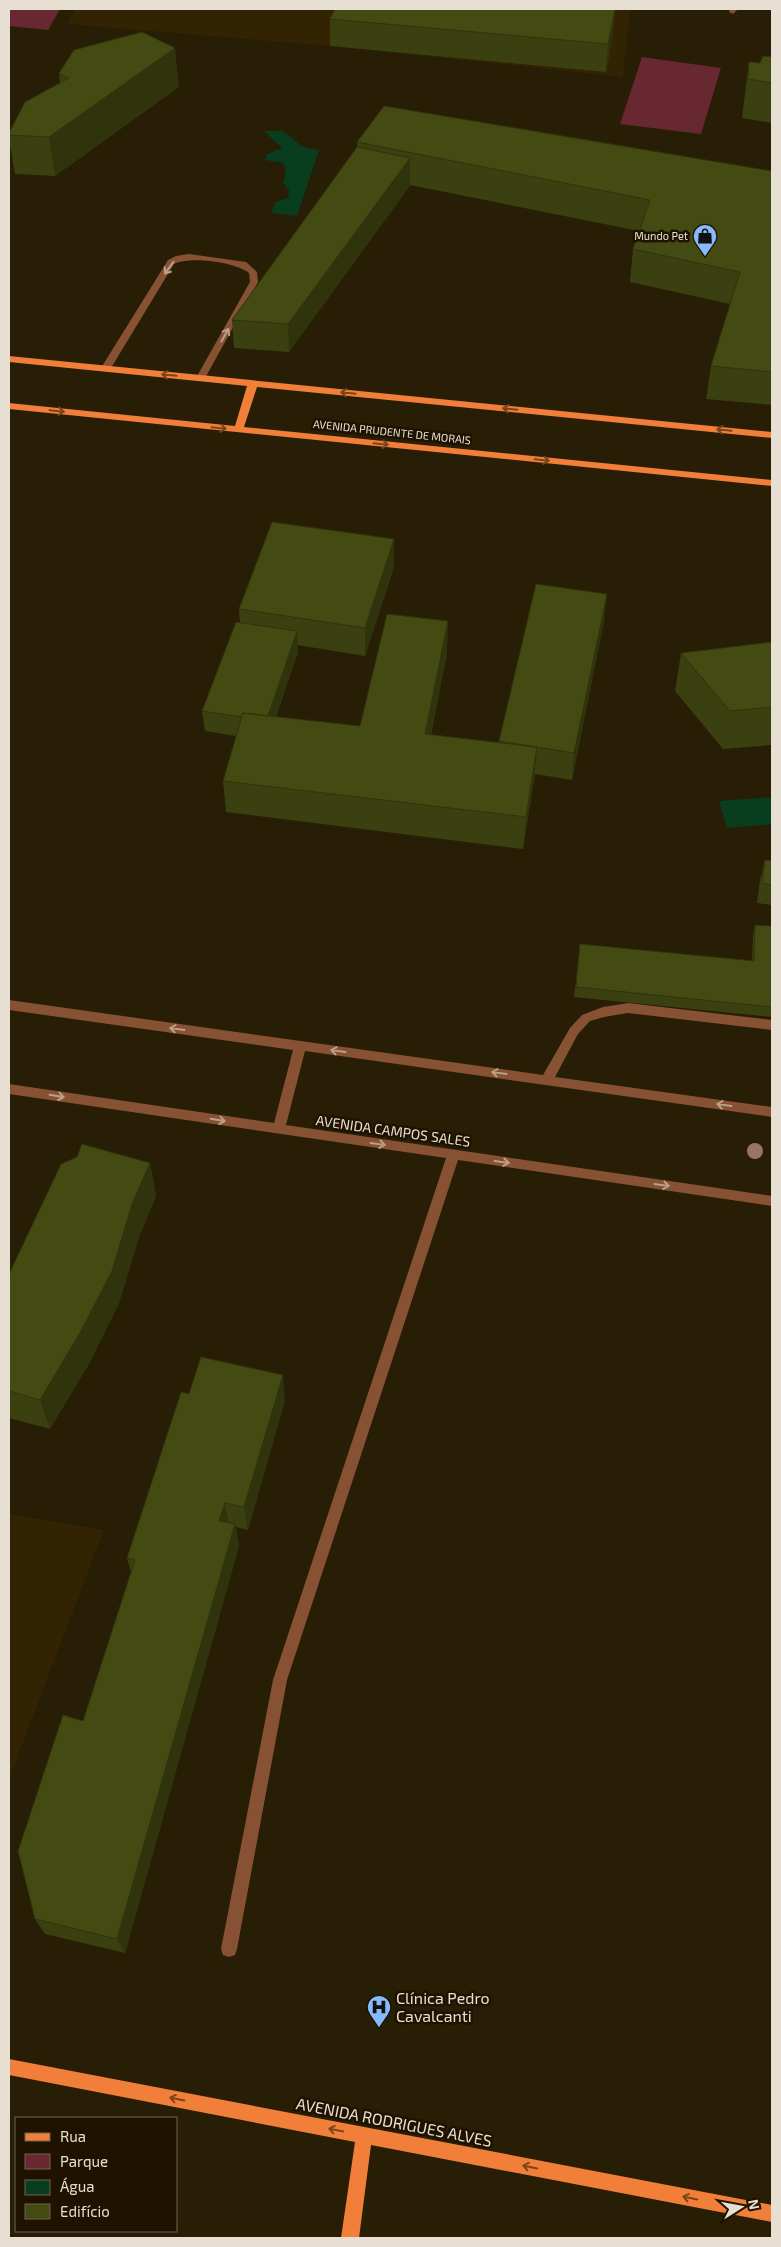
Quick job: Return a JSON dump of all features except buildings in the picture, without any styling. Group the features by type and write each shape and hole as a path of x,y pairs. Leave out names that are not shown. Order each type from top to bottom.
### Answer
{"main road":[{"path":"9,359 772,435"},
{"path":"238,430 253,383"},
{"name":"AVENIDA PRUDENTE DE MORAIS","path":"9,406 772,483"},
{"name":"AVENIDA RODRIGUES ALVES","path":"9,2067 772,2214"},
{"path":"350,2238 364,2135"}],"street":[{"path":"106,368 171,262 179,258 189,257 243,264 253,272 254,282 201,378"},
{"path":"9,1005 772,1112"},
{"path":"547,1080 574,1031 586,1018 604,1012 628,1008 772,1025"},
{"path":"279,1129 300,1046"},
{"name":"AVENIDA CAMPOS SALES","path":"9,1089 772,1201"},
{"path":"229,1949 280,1680 453,1155"}],"shaded area":[{"path":"75,9 630,9 623,77 330,46 67,24"},
{"path":"9,1514 104,1530 9,1779"}],"green space":[{"path":"9,9 60,9 48,30 9,26"},
{"path":"642,57 721,68 701,134 620,124"}],"water":[{"path":"264,131 283,131 303,147 319,150 297,216 271,213 276,202 288,198 289,190 283,183 286,171 283,163 265,160 267,154 282,148"},
{"path":"772,797 772,824 727,828 719,801"}],"place":[{"name":"Mundo Pet","path":"705,257"},
{"name":"Clínica Pedro Cavalcanti","path":"379,2028"}]}
